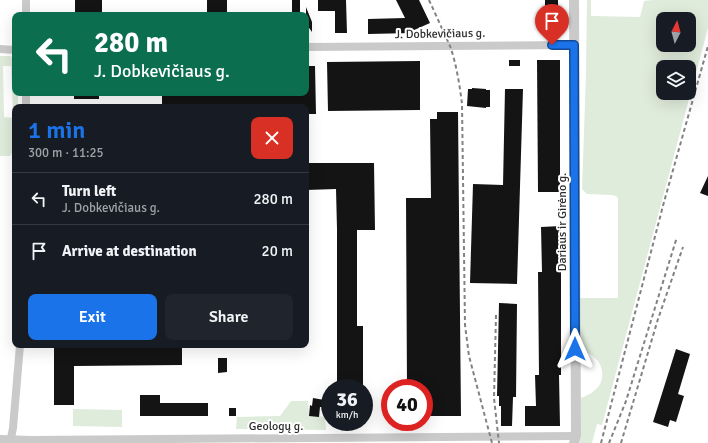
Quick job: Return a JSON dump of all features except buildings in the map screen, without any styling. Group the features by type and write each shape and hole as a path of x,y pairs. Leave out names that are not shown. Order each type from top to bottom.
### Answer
{"street":[{"path":"26,0 26,12"},
{"name":"Dariaus ir Girėno g.","path":"574,0 575,439"},
{"name":"J. Dobkevičiaus g.","path":"309,47 574,45"},
{"path":"0,49 12,50"},
{"path":"10,441 13,428 20,348"},
{"name":"Geologų g.","path":"0,439 10,441 407,438 575,439"}],"green space":[{"path":"587,0 591,0 591,16 640,17 644,1 708,0 708,28 696,73 696,60 656,60 656,100 689,100 602,425 597,424 592,443 580,443 581,398 590,394 598,387 602,379 602,370 599,362 581,346 580,343 580,298 618,298 618,198 612,195 587,194 582,189"},
{"path":"0,56 10,56 12,57 12,89 11,66 3,66 4,117 12,118 12,152 10,156 0,156"},
{"path":"12,96 18,96 18,104 13,104"},
{"path":"291,401 308,401 309,415 321,416 321,430 236,429 237,417 280,416"},
{"path":"73,409 122,410 122,427 73,426"}],"railway":[{"path":"429,0 452,52 462,104 465,325 469,356 492,443"},
{"path":"601,443 664,202 708,46"},
{"path":"609,443 626,401 677,237"},
{"path":"621,443 658,319 683,247"},
{"path":"496,315 494,398 499,443"}],"route":[{"path":"552,45 574,45 575,349"}]}
